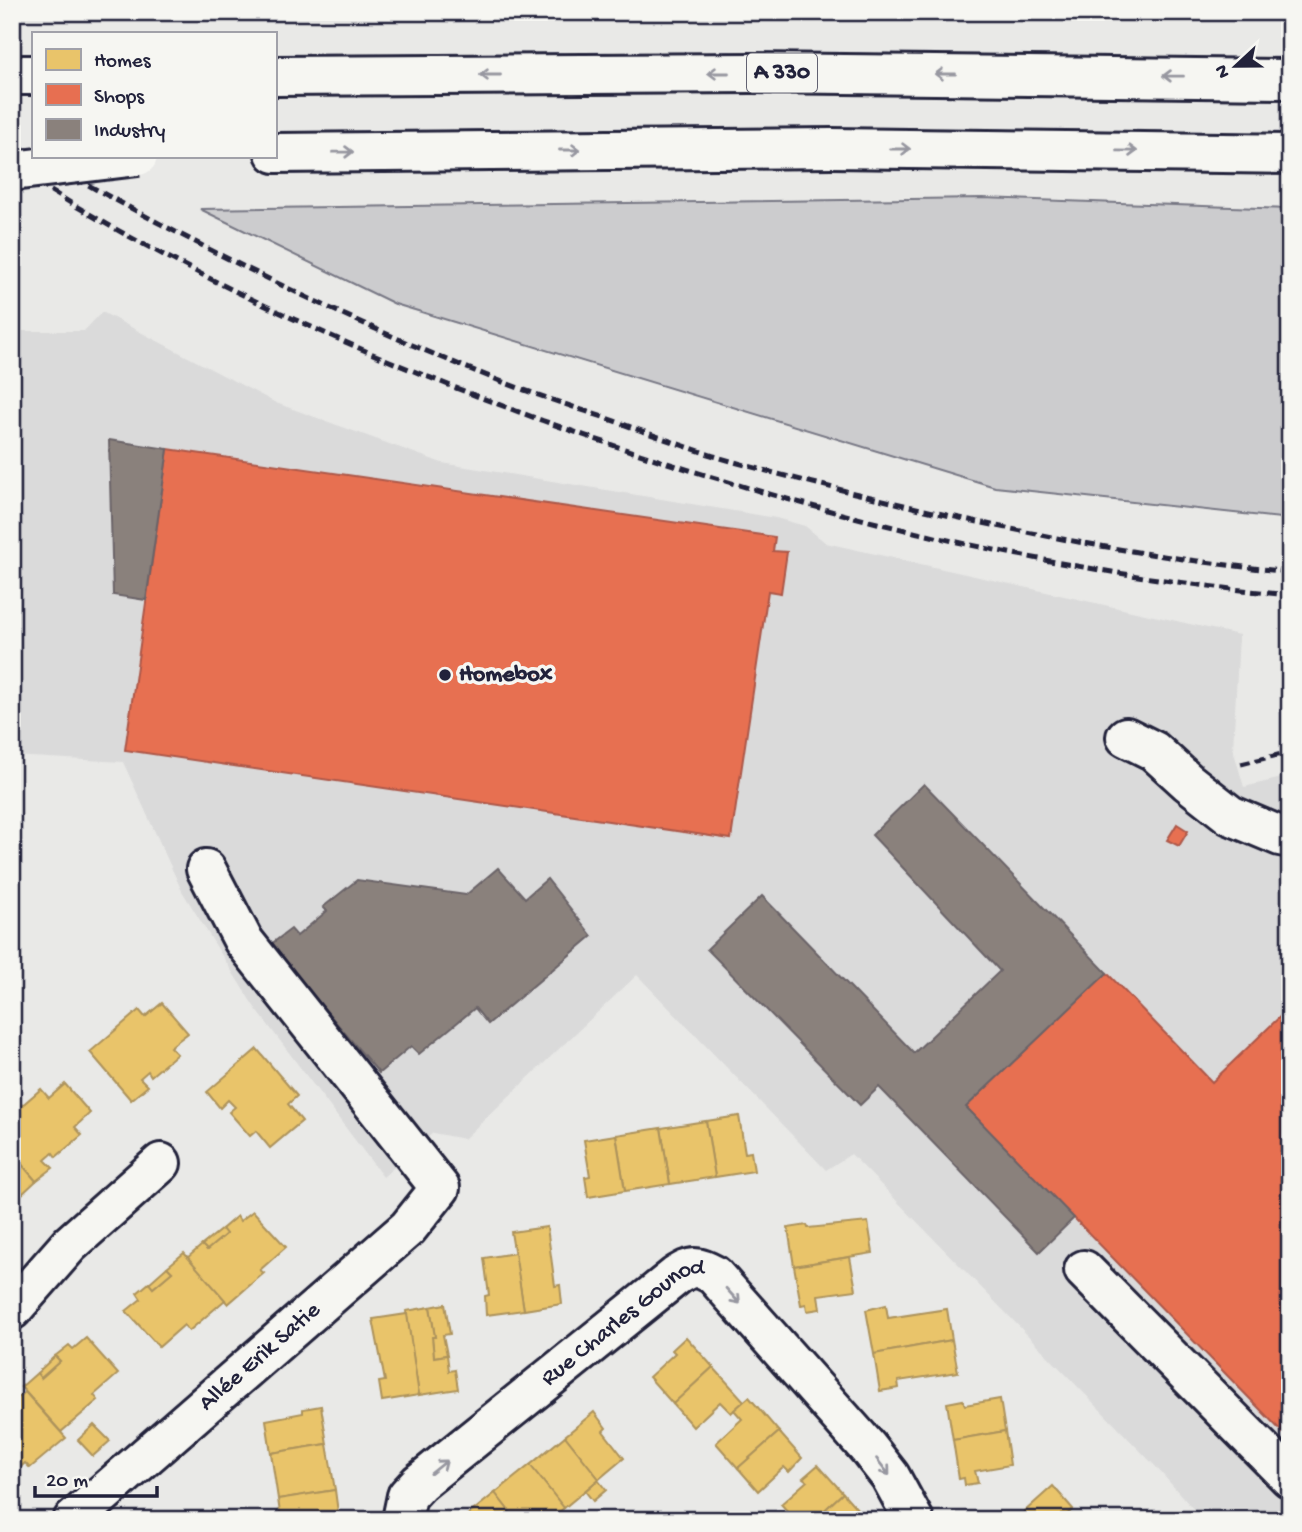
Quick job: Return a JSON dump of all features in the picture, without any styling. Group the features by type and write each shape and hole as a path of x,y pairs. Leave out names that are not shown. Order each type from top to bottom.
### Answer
{"main road":[{"name":"A 330","path":"276,76 752,73 1290,79"},
{"path":"12,75 32,75"},
{"path":"276,153 832,148 1290,155"},
{"path":"12,154 32,154"},
{"path":"12,171 121,158"},
{"path":"1126,737 1154,751 1230,815 1290,838"},
{"name":"Allée Erik Satie","path":"73,1520 408,1228 440,1188 243,940 206,869"},
{"path":"12,1310 70,1244 161,1163"},
{"name":"Rue Charles Gounod","path":"402,1520 407,1496 419,1483 690,1267 700,1268 714,1275 868,1448 890,1476 914,1520"},
{"path":"1084,1270 1290,1478"}],"shaded area":[{"path":"982,198 1290,209 1290,519 995,487 395,304 200,209"},
{"path":"102,312 276,403 442,463 776,518 805,526 826,543 1239,635 1233,749 1244,787 1290,776 1290,1520 1203,1520 1156,1467 851,1154 826,1170 637,975 464,1139 433,1133 383,1177 253,1005 216,946 182,891 123,762 12,756 12,331 84,331"}],"building: Homes":[{"path":"162,1003 188,1033 170,1047 177,1054 151,1076 148,1071 140,1078 148,1086 131,1100 90,1052 139,1010 145,1017"},
{"path":"257,1049 297,1096 288,1104 302,1121 270,1148 256,1131 250,1136 229,1112 235,1107 228,1100 220,1108 207,1092"},
{"path":"65,1084 90,1113 75,1127 82,1135 56,1157 53,1153 45,1160 53,1168 36,1181 12,1153 12,1114 41,1089 49,1098"},
{"path":"739,1116 745,1153 751,1152 754,1171 715,1177 706,1121"},
{"path":"706,1121 715,1177 670,1184 661,1128"},
{"path":"661,1128 670,1184 625,1191 616,1135"},
{"path":"616,1135 625,1191 588,1197 585,1177 590,1176 584,1140"},
{"path":"12,1153 36,1181 21,1195 14,1188 12,1190"},
{"path":"253,1211 286,1247 260,1270 264,1273 228,1304 187,1258 202,1245 207,1250 226,1234 222,1229 237,1216 240,1221"},
{"path":"868,1222 873,1253 794,1266 788,1228"},
{"path":"547,1227 555,1286 560,1285 562,1304 524,1310 511,1232"},
{"path":"222,1229 226,1234 207,1250 202,1245"},
{"path":"184,1253 225,1300 189,1331 184,1325 159,1347 126,1311 141,1299 137,1293 149,1283 153,1288 172,1272 167,1267"},
{"path":"515,1253 524,1310 486,1315 485,1296 489,1295 484,1258"},
{"path":"850,1257 856,1290 818,1295 820,1309 807,1311 806,1304 801,1305 794,1266"},
{"path":"167,1267 172,1272 153,1288 149,1283"},
{"path":"445,1304 450,1334 443,1335 447,1355 434,1357 432,1337 435,1337 430,1307"},
{"path":"886,1305 888,1318 947,1309 952,1340 874,1354 866,1310"},
{"path":"430,1307 435,1337 432,1337 434,1357 447,1355 449,1371 455,1370 458,1389 419,1395 406,1311"},
{"path":"407,1314 419,1395 382,1401 379,1382 385,1381 373,1319"},
{"path":"686,1337 713,1367 673,1404 649,1377 675,1353 672,1350"},
{"path":"86,1338 118,1374 94,1395 98,1400 61,1432 21,1387 37,1373 41,1378 60,1361 55,1356 69,1345 73,1349"},
{"path":"952,1340 958,1372 898,1381 899,1388 880,1391 874,1354"},
{"path":"55,1356 60,1361 41,1378 37,1373"},
{"path":"713,1367 744,1401 731,1413 720,1402 693,1427 673,1404"},
{"path":"25,1392 66,1438 30,1468 25,1463 12,1475 12,1403"},
{"path":"749,1397 779,1432 738,1468 716,1443 742,1419 734,1410"},
{"path":"1000,1399 1005,1431 953,1440 947,1403 963,1400 965,1405"},
{"path":"321,1406 327,1444 271,1453 266,1420 303,1413 303,1409"},
{"path":"594,1412 606,1428 603,1431 624,1458 599,1479 565,1436"},
{"path":"94,1425 110,1441 93,1456 78,1440"},
{"path":"1005,1431 1010,1465 975,1471 978,1483 965,1485 964,1478 959,1479 953,1440"},
{"path":"779,1432 802,1458 789,1472 784,1467 758,1491 738,1468"},
{"path":"565,1436 599,1479 564,1508 530,1465"},
{"path":"327,1444 335,1490 278,1499 271,1453"},
{"path":"530,1465 564,1508 550,1520 516,1520 495,1493"},
{"path":"818,1465 843,1493 814,1520 795,1520 781,1504 807,1481 803,1478"},
{"path":"598,1480 606,1490 593,1501 585,1491"},
{"path":"1053,1486 1073,1509 1061,1520 1015,1520"},
{"path":"335,1490 339,1520 281,1520 278,1499"},
{"path":"495,1493 516,1520 465,1520 464,1518"},
{"path":"843,1493 867,1520 814,1520"}],"building: Shops":[{"name":"Homebox","path":"168,449 775,537 773,551 787,552 781,593 768,591 731,839 125,750"},
{"path":"1177,824 1188,831 1179,846 1167,840"},
{"path":"1107,973 1212,1082 1290,1007 1290,1440 966,1107"}],"building: Industry":[{"path":"109,440 168,449 146,600 113,595"},
{"path":"924,784 1107,973 966,1107 1074,1218 1039,1252 879,1087 860,1105 707,949 762,896 914,1053 1000,971 872,835"},
{"path":"498,868 525,898 547,879 592,936 488,1024 475,1008 419,1054 411,1046 379,1073 270,945 291,929 297,936 327,911 323,907 357,880 466,895"}],"railway":[{"path":"12,142 32,153"},
{"path":"40,158 199,244 366,325 512,385 714,456 855,493 1030,533 1185,559 1290,572"},
{"path":"12,168 112,227 259,303 410,370 565,429 722,480 932,536 1003,552 1146,577 1290,595"},
{"path":"1241,764 1290,752"}],"place":[{"name":"Homebox","path":"445,675"}]}
